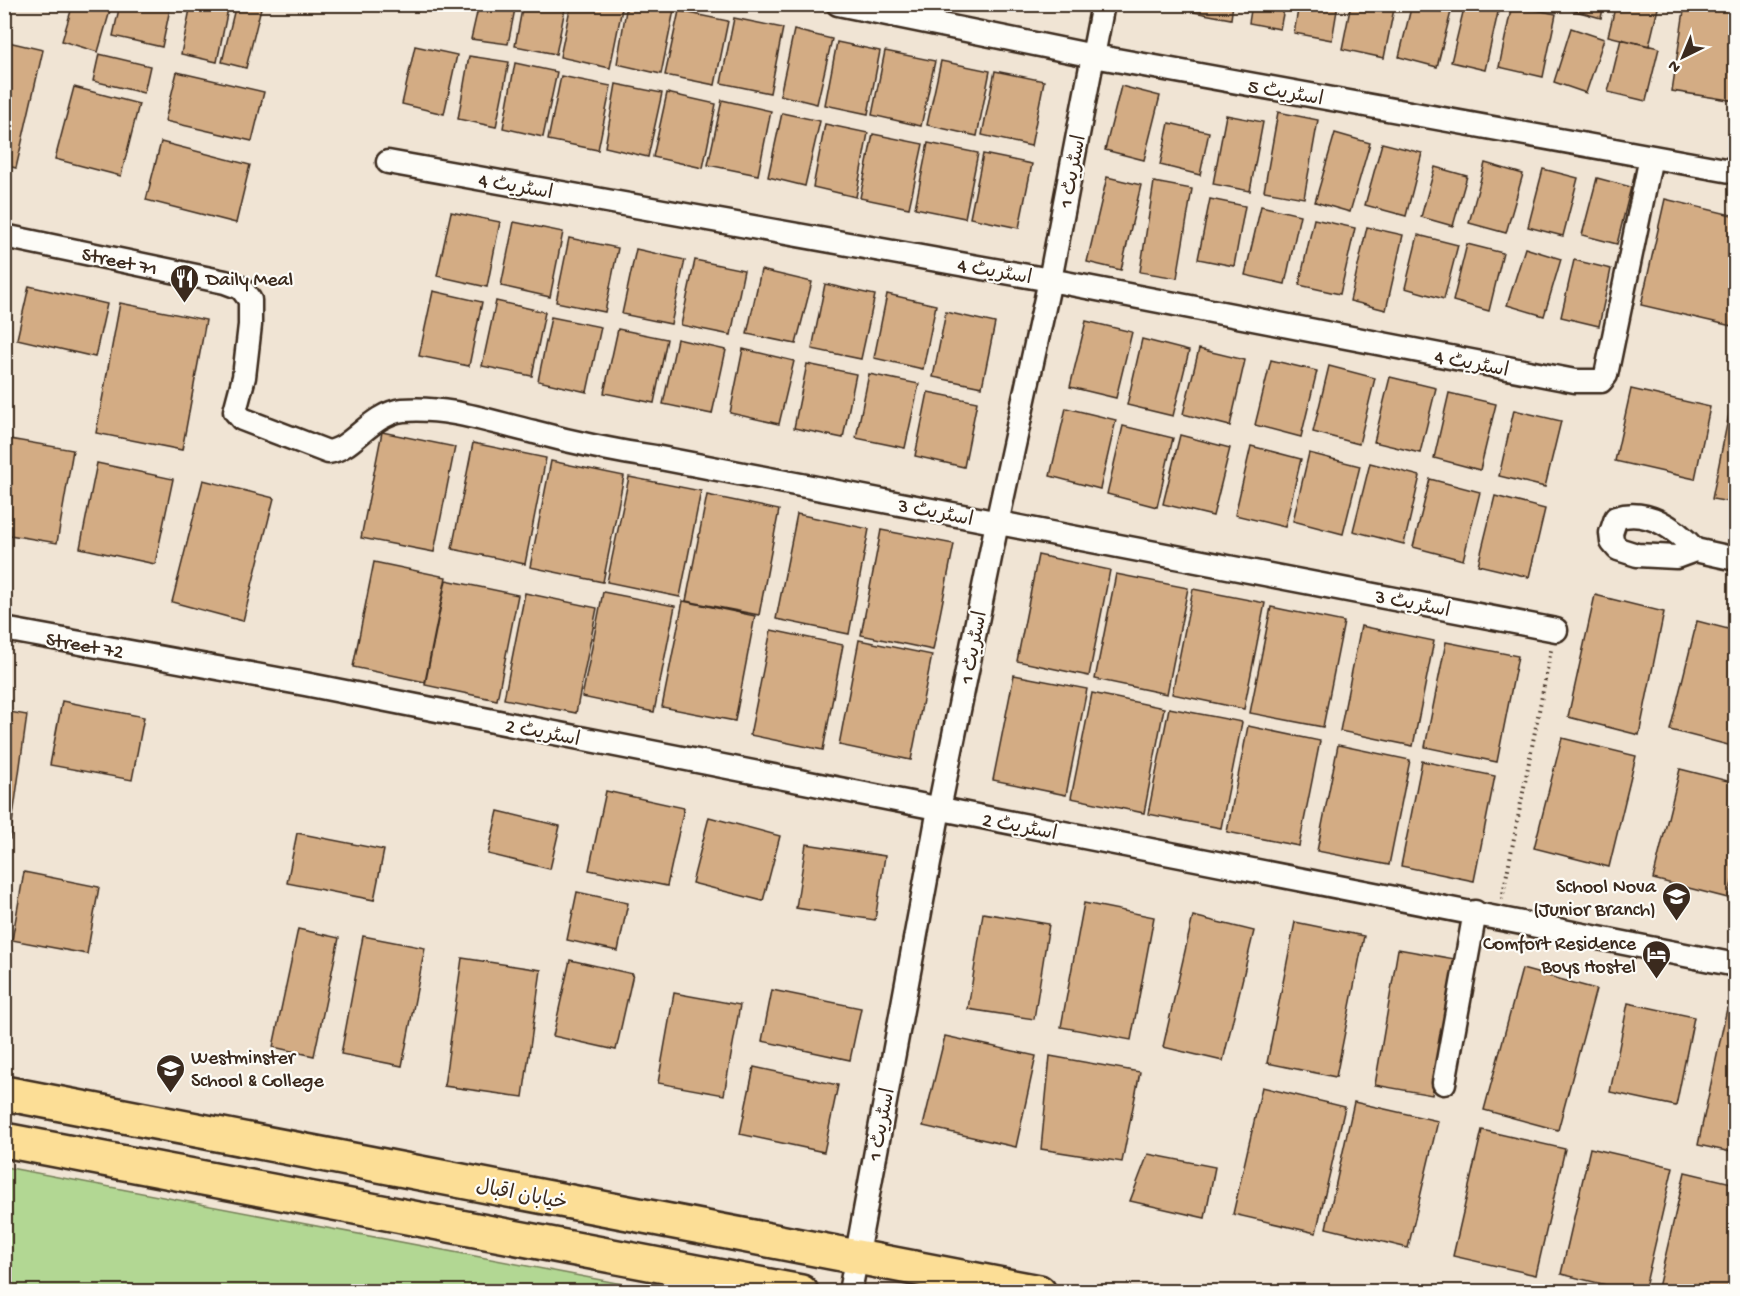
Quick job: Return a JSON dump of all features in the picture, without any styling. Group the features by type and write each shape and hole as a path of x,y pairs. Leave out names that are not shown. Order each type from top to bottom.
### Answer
{"main road":[{"name":"خیابان اقبال","path":"4,1093 1039,1292"},
{"path":"4,1140 801,1292"}],"street":[{"name":"اسٹریٹ 5","path":"838,4 1094,56 1736,172"},
{"name":"اسٹریٹ 1","path":"850,1292 939,809 997,523 1050,280 1103,4"},
{"name":"اسٹریٹ 4","path":"388,162 1050,280 1575,381 1601,381 1606,375 1651,157"},
{"name":"Street 71","path":"4,236 225,282 241,288 250,300 250,325 244,377 235,411 242,419 328,452"},
{"name":"اسٹریٹ 3","path":"328,452 335,451 374,421 394,412 423,410 457,413 599,449 1556,630"},
{"path":"1695,550 1736,559"},
{"name":"Street 72","path":"4,629 305,684"},
{"name":"اسٹریٹ 2","path":"305,684 1736,965"},
{"path":"1444,1083 1475,912"}],"path":[{"path":"1498,917 1556,630"}],"green space":[{"path":"5,1167 659,1291 5,1291"}],"building":[{"path":"73,4 112,4 98,52 62,41"},
{"path":"120,4 171,4 162,47 113,36"},
{"path":"191,4 229,4 217,62 181,54"},
{"path":"236,4 262,4 246,68 222,62"},
{"path":"479,4 516,4 508,44 471,39"},
{"path":"523,4 566,4 556,54 515,46"},
{"path":"571,4 623,4 610,68 560,57"},
{"path":"627,4 646,4 674,10 661,74 617,64"},
{"path":"1194,4 1233,4 1231,19 1193,12"},
{"path":"1252,4 1285,4 1280,29 1249,23"},
{"path":"1299,4 1338,4 1332,40 1294,33"},
{"path":"1351,4 1395,4 1384,58 1342,49"},
{"path":"1412,4 1453,4 1437,67 1399,57"},
{"path":"1465,4 1485,4 1499,8 1485,70 1451,62"},
{"path":"1569,4 1604,4 1601,18 1568,9"},
{"path":"1616,4 1659,4 1649,46 1608,36"},
{"path":"1685,4 1736,4 1736,101 1672,91"},
{"path":"1512,5 1556,14 1543,77 1499,67"},
{"path":"679,11 728,21 715,85 665,75"},
{"path":"734,18 783,28 770,93 721,83"},
{"path":"1571,28 1604,39 1586,93 1554,82"},
{"path":"794,30 832,39 817,104 780,95"},
{"path":"1621,39 1659,48 1646,101 1608,92"},
{"path":"4,41 43,50 16,168 4,165"},
{"path":"837,42 880,51 868,114 825,105"},
{"path":"415,46 457,55 444,114 402,104"},
{"path":"885,51 935,61 921,126 872,115"},
{"path":"99,54 150,66 144,93 93,81"},
{"path":"469,56 509,62 496,127 458,119"},
{"path":"941,61 990,71 977,136 927,125"},
{"path":"515,63 557,72 543,137 503,128"},
{"path":"995,71 1044,81 1031,146 982,135"},
{"path":"177,72 264,92 252,141 165,121"},
{"path":"561,76 611,86 598,150 548,140"},
{"path":"616,84 662,93 648,157 605,147"},
{"path":"1121,86 1160,96 1144,160 1105,150"},
{"path":"74,87 139,104 121,176 55,159"},
{"path":"667,93 716,104 703,168 653,157"},
{"path":"722,100 771,111 758,175 708,165"},
{"path":"1278,112 1318,120 1304,198 1264,191"},
{"path":"782,113 820,121 805,186 768,177"},
{"path":"1226,115 1263,122 1250,191 1213,184"},
{"path":"1169,123 1209,132 1200,175 1160,165"},
{"path":"825,124 868,133 856,197 813,187"},
{"path":"1335,133 1370,143 1350,212 1315,202"},
{"path":"873,134 923,144 909,208 860,198"},
{"path":"161,142 250,165 236,223 146,200"},
{"path":"928,143 978,153 965,218 915,208"},
{"path":"1382,143 1422,153 1406,216 1365,205"},
{"path":"983,154 1032,164 1019,228 970,218"},
{"path":"1485,163 1523,174 1506,233 1469,223"},
{"path":"1435,167 1467,176 1453,226 1421,217"},
{"path":"1543,169 1578,178 1563,236 1528,227"},
{"path":"1107,177 1141,185 1121,270 1087,262"},
{"path":"1597,178 1631,187 1617,244 1582,235"},
{"path":"1154,182 1192,189 1177,278 1140,272"},
{"path":"1210,199 1245,206 1234,266 1198,259"},
{"path":"1665,199 1736,216 1736,327 1641,305"},
{"path":"1261,206 1300,215 1285,284 1245,275"},
{"path":"451,212 500,222 487,287 437,276"},
{"path":"1314,219 1355,228 1340,294 1299,285"},
{"path":"514,222 563,232 550,297 501,286"},
{"path":"1367,227 1403,235 1386,310 1350,301"},
{"path":"1418,235 1458,245 1444,299 1405,288"},
{"path":"569,238 618,248 605,312 556,302"},
{"path":"1467,244 1503,253 1489,311 1453,301"},
{"path":"1525,248 1561,259 1544,316 1507,305"},
{"path":"636,249 685,260 671,324 622,314"},
{"path":"695,260 744,270 731,335 681,325"},
{"path":"1574,260 1611,269 1599,326 1561,317"},
{"path":"761,270 812,282 796,344 747,334"},
{"path":"825,284 875,295 861,359 812,349"},
{"path":"29,286 107,304 95,357 17,339"},
{"path":"433,291 482,302 469,366 419,356"},
{"path":"887,294 936,305 923,369 874,358"},
{"path":"496,301 545,312 532,376 482,366"},
{"path":"120,303 206,320 182,450 96,433"},
{"path":"946,312 995,323 982,387 933,377"},
{"path":"551,317 601,327 587,392 538,381"},
{"path":"1086,321 1132,332 1116,398 1070,387"},
{"path":"618,329 667,339 654,403 604,393"},
{"path":"677,339 726,350 712,414 663,404"},
{"path":"1142,339 1189,351 1173,416 1127,405"},
{"path":"743,349 794,361 779,424 730,413"},
{"path":"1199,349 1245,360 1230,426 1183,414"},
{"path":"1271,360 1317,371 1301,437 1255,425"},
{"path":"807,364 856,374 843,438 794,428"},
{"path":"1329,366 1375,378 1359,444 1313,432"},
{"path":"869,374 919,384 905,448 856,438"},
{"path":"1390,377 1436,388 1420,453 1374,442"},
{"path":"1631,389 1710,407 1695,479 1615,461"},
{"path":"928,392 977,402 964,467 915,456"},
{"path":"1449,393 1496,404 1480,470 1434,458"},
{"path":"1066,408 1116,420 1100,489 1050,476"},
{"path":"1514,410 1561,421 1545,487 1499,476"},
{"path":"1729,414 1736,415 1736,503 1712,499"},
{"path":"1123,426 1173,438 1157,507 1107,494"},
{"path":"382,432 455,447 434,552 361,538"},
{"path":"1180,435 1230,448 1213,516 1163,504"},
{"path":"4,438 73,450 57,543 4,534"},
{"path":"473,443 546,458 525,564 452,549"},
{"path":"1251,446 1301,459 1285,527 1235,515"},
{"path":"1309,453 1360,466 1343,534 1293,521"},
{"path":"551,461 624,476 603,582 530,567"},
{"path":"97,463 173,479 155,564 80,548"},
{"path":"1370,463 1420,476 1404,544 1353,531"},
{"path":"629,477 701,491 680,597 607,582"},
{"path":"1430,479 1480,492 1463,560 1413,547"},
{"path":"203,480 274,498 243,621 172,602"},
{"path":"707,495 779,510 759,615 686,601"},
{"path":"1495,496 1545,509 1529,577 1478,565"},
{"path":"797,514 869,529 849,634 776,619"},
{"path":"881,530 954,544 933,650 861,635"},
{"path":"1038,555 1110,570 1089,676 1017,661"},
{"path":"374,562 446,577 425,682 353,667"},
{"path":"1116,574 1188,588 1167,694 1095,679"},
{"path":"446,580 518,595 497,700 425,685"},
{"path":"1193,589 1265,603 1244,709 1172,694"},
{"path":"603,592 675,606 654,712 582,697"},
{"path":"525,593 597,608 576,713 504,699"},
{"path":"1595,595 1664,612 1639,735 1568,717"},
{"path":"683,601 755,616 735,721 662,707"},
{"path":"1271,607 1344,622 1323,727 1250,713"},
{"path":"1697,621 1736,631 1736,747 1670,730"},
{"path":"1361,626 1434,641 1413,746 1340,731"},
{"path":"771,630 843,645 823,750 750,735"},
{"path":"859,640 932,655 911,760 839,745"},
{"path":"1446,642 1518,656 1497,762 1425,747"},
{"path":"1014,675 1087,689 1066,795 993,780"},
{"path":"1092,693 1164,708 1144,813 1071,798"},
{"path":"62,701 144,717 132,780 50,765"},
{"path":"1169,708 1242,722 1221,828 1148,814"},
{"path":"4,711 27,715 10,839 4,838"},
{"path":"1248,726 1320,741 1299,846 1227,832"},
{"path":"1562,738 1636,756 1609,867 1534,848"},
{"path":"1338,745 1410,760 1389,865 1317,851"},
{"path":"1422,761 1495,776 1474,881 1401,866"},
{"path":"1680,769 1736,783 1736,867 1728,898 1653,879"},
{"path":"606,791 684,808 667,886 589,870"},
{"path":"498,811 560,826 550,869 488,854"},
{"path":"709,817 780,836 763,901 692,883"},
{"path":"297,833 384,850 374,900 287,883"},
{"path":"806,844 885,856 875,920 796,908"},
{"path":"24,872 99,887 87,954 12,940"},
{"path":"577,892 628,903 618,951 567,940"},
{"path":"1084,903 1154,917 1131,1040 1061,1027"},
{"path":"983,913 1049,924 1034,1019 968,1009"},
{"path":"1193,916 1254,931 1223,1061 1163,1047"},
{"path":"1295,922 1364,936 1336,1077 1267,1063"},
{"path":"298,929 339,938 314,1056 273,1047"},
{"path":"363,936 425,948 402,1066 341,1054"},
{"path":"1398,949 1455,959 1432,1095 1375,1085"},
{"path":"462,958 541,970 523,1097 444,1086"},
{"path":"570,960 633,974 616,1050 553,1036"},
{"path":"1522,969 1596,989 1558,1130 1484,1110"},
{"path":"772,990 861,1008 850,1060 762,1041"},
{"path":"674,993 740,1005 724,1095 658,1083"},
{"path":"1628,1003 1694,1017 1676,1106 1610,1092"},
{"path":"1727,1008 1736,1009 1736,1153 1698,1145"},
{"path":"945,1036 1036,1056 1016,1147 923,1126"},
{"path":"1050,1056 1140,1072 1122,1162 1041,1149"},
{"path":"754,1067 838,1085 824,1152 740,1134"},
{"path":"1262,1087 1345,1107 1316,1233 1233,1214"},
{"path":"1354,1102 1438,1121 1408,1248 1326,1228"},
{"path":"1482,1130 1565,1149 1536,1275 1453,1256"},
{"path":"1590,1148 1673,1167 1644,1292 1635,1292 1561,1274"},
{"path":"1148,1154 1215,1167 1205,1218 1130,1201"},
{"path":"1685,1172 1736,1184 1736,1292 1657,1292"}],"place":[{"name":"Daily Meal","path":"185,304"},
{"name":"School Nova (Junior Branch)","path":"1677,922"},
{"name":"Comfort Residence Boys Hostel","path":"1657,980"},
{"name":"Westminster School & College","path":"170,1094"}]}
